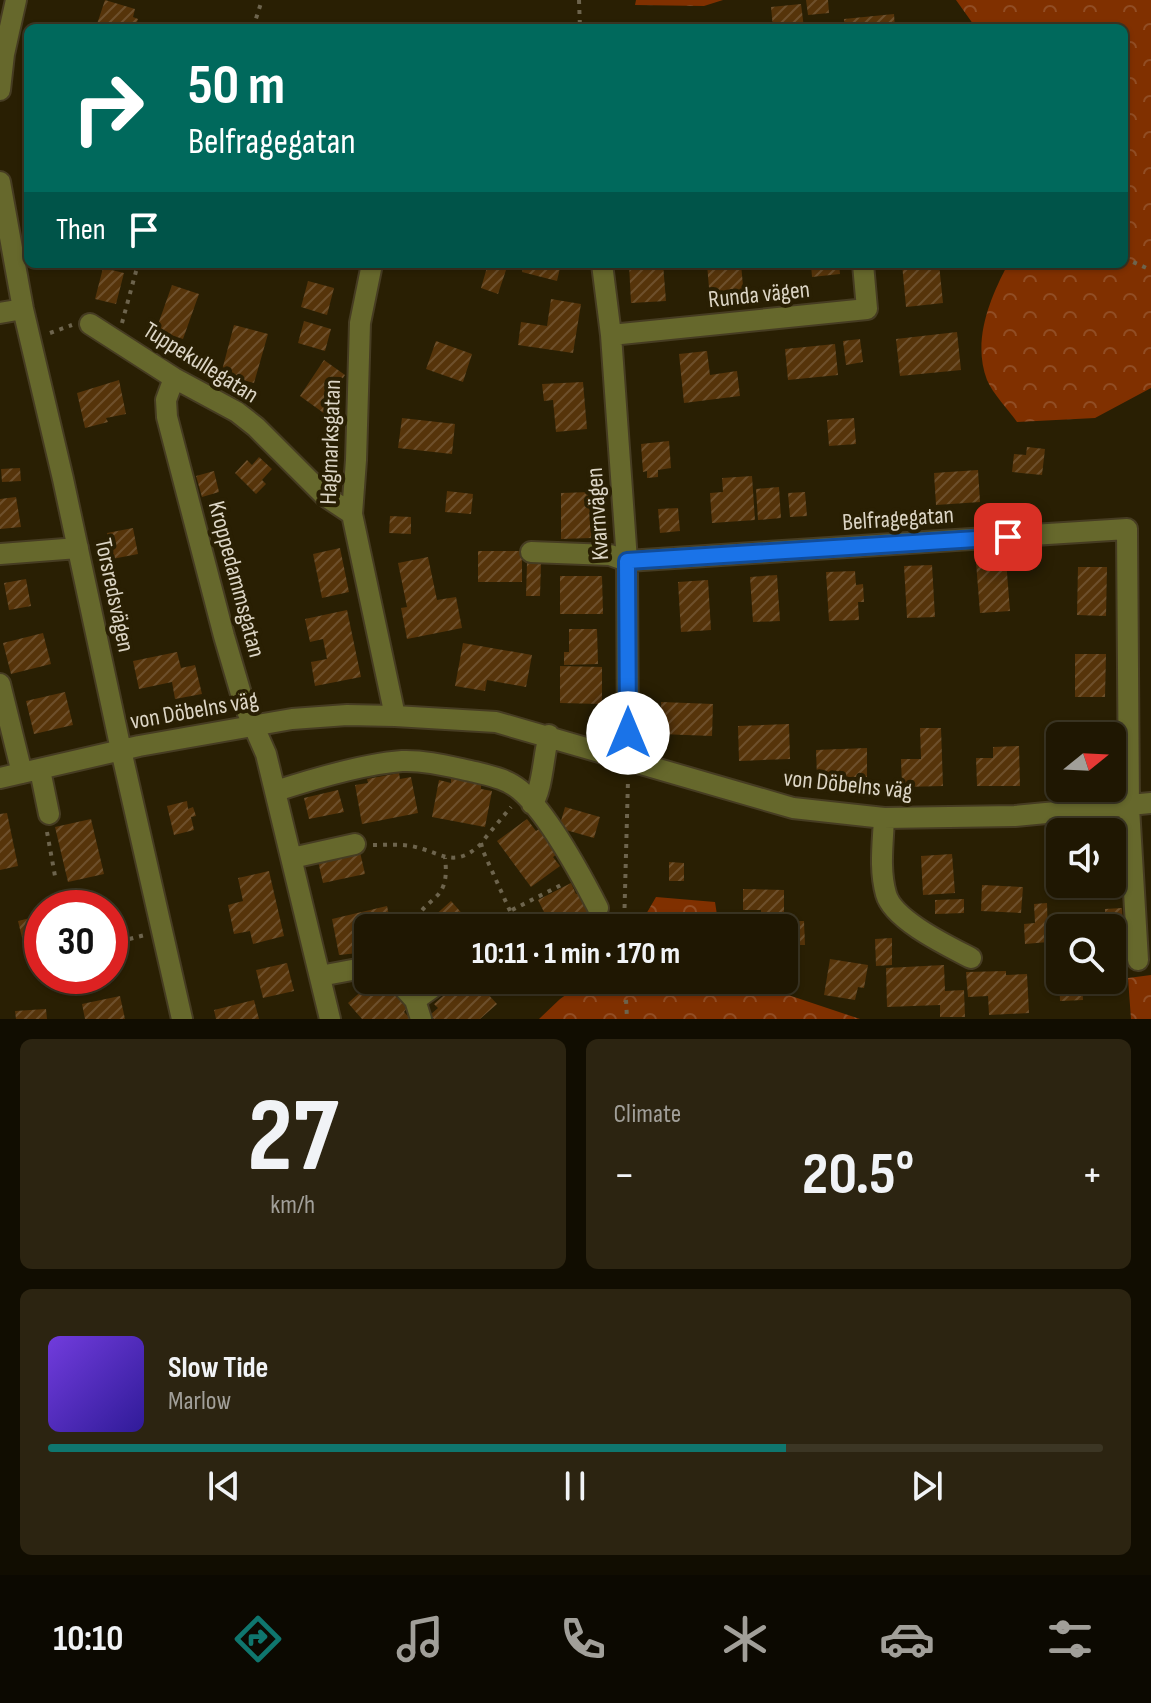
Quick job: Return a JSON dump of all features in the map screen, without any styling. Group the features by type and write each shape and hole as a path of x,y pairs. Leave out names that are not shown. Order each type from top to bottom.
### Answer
{"street":[{"path":"0,90 4,32 16,0"},
{"name":"Torsredsvägen","path":"0,182 23,309 182,1019"},
{"name":"Hagmarksgatan","path":"371,268 360,323 352,514 395,716"},
{"name":"Kvarnvägen","path":"603,268 611,335 627,561 628,762"},
{"name":"Runda vägen","path":"611,335 867,309 863,268"},
{"path":"0,313 23,309"},
{"name":"Tuppekullegatan","path":"90,324 174,378 237,412 325,496 352,514"},
{"name":"Kroppedammsgatan","path":"174,378 166,400 167,417 224,636 252,726 266,754 330,1019"},
{"name":"Belfragegatan","path":"531,552 610,555 627,561 1127,529 1129,807 1138,960"},
{"path":"0,554 78,548"},
{"path":"0,684 49,814"},
{"name":"von Döbelns väg","path":"0,778 121,750 252,726 347,715 395,716 496,722 793,808 884,818 1015,816 1151,803"},
{"path":"528,798 540,786 549,735"},
{"path":"276,791 313,779 402,761 431,763 504,780 528,798 581,875 598,908"},
{"path":"884,818 882,865 887,897 902,916 971,958"},
{"path":"292,858 355,844"},
{"path":"320,976 354,970"},
{"path":"418,1010 431,994"}],"path":[{"path":"254,24 262,0"},
{"path":"579,0 580,24"},
{"path":"1128,260 1151,270"},
{"path":"118,341 137,268"},
{"path":"30,340 73,325 90,324"},
{"path":"624,914 628,762"},
{"path":"355,844 408,845 445,858 461,858 528,798"},
{"path":"49,814 46,831 55,876"},
{"path":"481,843 511,914"},
{"path":"420,914 424,907 439,897 445,884 445,858"},
{"path":"510,911 581,875"},
{"path":"128,939 163,929"},
{"path":"626,994 627,1019"}],"green space":[{"path":"636,0 723,0 704,6 635,5"},
{"path":"956,0 1151,0 1151,388 1095,418 1017,422 987,380 981,350 982,335 989,305 1006,268 1128,268 1128,24 973,24"},
{"path":"656,897 715,902 717,914 646,914"},
{"path":"1151,975 1151,1019 1131,1019 1128,978"},
{"path":"567,994 785,994 860,1019 539,1019"}],"building":[{"path":"105,0 135,9 133,17 138,19 136,24 97,24"},
{"path":"806,0 828,0 829,13 808,15"},
{"path":"801,4 804,24 773,24 771,7"},
{"path":"894,14 895,24 845,24 844,19"},
{"path":"103,268 124,273 116,304 95,299"},
{"path":"487,268 507,268 498,294 481,288"},
{"path":"523,268 560,268 557,281 522,272"},
{"path":"629,268 663,268 666,301 631,303"},
{"path":"707,268 741,268 744,297 710,300"},
{"path":"811,268 839,268 840,274 812,277"},
{"path":"902,268 939,268 943,303 906,307"},
{"path":"308,281 334,288 327,315 301,307"},
{"path":"172,285 199,294 183,339 156,330"},
{"path":"551,299 581,304 573,353 518,345 521,322 547,326"},
{"path":"304,321 331,329 325,351 298,343"},
{"path":"234,325 268,334 254,383 221,374"},
{"path":"957,332 961,370 900,376 896,339"},
{"path":"860,339 863,362 846,365 843,341"},
{"path":"436,341 472,354 463,382 426,369"},
{"path":"835,344 838,375 788,380 785,349"},
{"path":"707,351 710,375 737,371 740,396 684,403 679,354"},
{"path":"324,360 345,375 332,394 336,397 325,414 300,396"},
{"path":"119,380 126,414 106,418 108,422 85,428 77,393"},
{"path":"583,382 587,429 556,432 553,400 544,401 542,384"},
{"path":"402,418 455,424 452,454 398,448"},
{"path":"854,418 856,444 829,446 827,420"},
{"path":"669,441 671,468 658,470 658,477 647,478 647,471 643,472 641,444"},
{"path":"1027,447 1045,449 1042,475 1012,472 1014,454 1026,455"},
{"path":"259,457 272,469 262,480 266,484 256,494 235,473 247,460 252,465"},
{"path":"20,468 21,481 2,482 1,469"},
{"path":"978,470 980,502 936,505 934,473"},
{"path":"214,471 219,492 202,497 196,476"},
{"path":"752,476 755,520 712,523 710,493 723,492 722,478"},
{"path":"779,487 781,518 758,520 756,489"},
{"path":"447,491 473,494 471,514 445,512"},
{"path":"591,492 592,538 561,539 561,493"},
{"path":"805,492 807,516 790,517 788,493"},
{"path":"16,497 21,527 0,529 0,499"},
{"path":"678,508 680,531 660,533 658,509"},
{"path":"390,516 411,517 411,534 389,533"},
{"path":"133,528 138,554 112,559 107,533"},
{"path":"340,548 349,592 322,598 313,554"},
{"path":"478,551 522,551 522,582 478,582"},
{"path":"428,557 437,600 456,597 462,628 407,639 401,608 407,607 398,563"},
{"path":"1006,560 1010,611 980,613 976,562"},
{"path":"527,563 541,564 540,596 526,596"},
{"path":"932,565 935,617 907,618 904,566"},
{"path":"1078,567 1107,567 1106,616 1077,615"},
{"path":"855,571 856,585 863,584 864,602 858,602 859,620 829,621 826,572"},
{"path":"777,575 780,621 753,622 750,577"},
{"path":"560,576 602,576 603,614 560,614"},
{"path":"26,579 31,606 9,610 4,583"},
{"path":"708,580 711,630 681,632 678,582"},
{"path":"347,610 361,677 315,686 311,662 327,659 323,639 310,642 305,619"},
{"path":"569,629 597,629 598,664 564,665 564,652 569,652"},
{"path":"43,633 51,664 11,674 3,643"},
{"path":"463,643 532,655 526,687 487,680 485,691 455,686"},
{"path":"177,652 181,668 195,665 202,694 175,699 172,682 139,689 133,661"},
{"path":"1075,654 1106,654 1105,697 1075,697"},
{"path":"560,666 602,667 602,704 560,703"},
{"path":"65,692 73,725 34,734 26,701"},
{"path":"661,702 713,704 712,736 660,734"},
{"path":"789,724 790,759 739,761 738,726"},
{"path":"920,728 941,728 943,786 902,787 901,759 921,759"},
{"path":"1019,746 1020,786 977,786 976,758 993,758 993,747"},
{"path":"867,748 867,777 817,777 816,750"},
{"path":"399,773 400,779 411,777 418,813 362,824 355,785 368,783 367,779"},
{"path":"451,778 481,784 481,789 492,791 485,827 432,817 439,780 451,783"},
{"path":"338,790 344,812 309,819 304,798"},
{"path":"187,801 188,809 193,807 196,816 191,817 194,830 174,835 167,806"},
{"path":"565,807 600,817 594,838 559,828"},
{"path":"7,813 18,866 0,870 0,814"},
{"path":"91,819 104,874 68,882 55,827"},
{"path":"527,819 536,831 539,829 557,854 553,857 560,866 531,887 497,841"},
{"path":"360,852 365,874 323,883 318,861"},
{"path":"952,854 955,893 923,895 921,856"},
{"path":"669,862 684,863 684,881 669,881"},
{"path":"269,871 284,936 253,944 250,931 234,934 228,905 243,901 238,878"},
{"path":"571,883 576,894 581,892 592,914 545,914 538,900"},
{"path":"982,885 1023,887 1021,913 981,911"},
{"path":"743,889 784,890 784,914 743,910"},
{"path":"964,899 964,913 935,914 935,900"},
{"path":"451,901 463,914 436,914"},
{"path":"1047,903 1046,942 1025,944 1024,924 1035,923 1034,904"},
{"path":"387,906 389,914 354,914 354,953 339,955 332,919"},
{"path":"1122,908 1122,914 1105,914 1105,909"},
{"path":"24,920 24,946 18,921"},
{"path":"798,921 804,921 805,945 798,945"},
{"path":"892,938 892,965 876,966 875,939"},
{"path":"830,959 868,965 864,988 858,987 855,1000 824,995"},
{"path":"287,963 294,991 263,998 256,970"},
{"path":"944,965 945,991 964,990 965,1017 940,1017 940,1005 887,1007 886,968"},
{"path":"1006,971 1006,975 1027,974 1029,1013 989,1015 988,996 968,997 966,972"},
{"path":"358,994 395,994 407,1008 404,1012 411,1019 362,1019 348,1003"},
{"path":"445,994 488,994 497,1004 480,1019 434,1019 430,1015 438,1008 434,1004"},
{"path":"1060,994 1083,994 1083,1000 1060,1001"},
{"path":"120,996 125,1019 85,1019 82,1004"},
{"path":"254,1000 259,1019 216,1019 214,1010"},
{"path":"46,1009 47,1019 16,1019 15,1011"}],"route":[{"path":"628,733 627,561 1008,537"}]}
